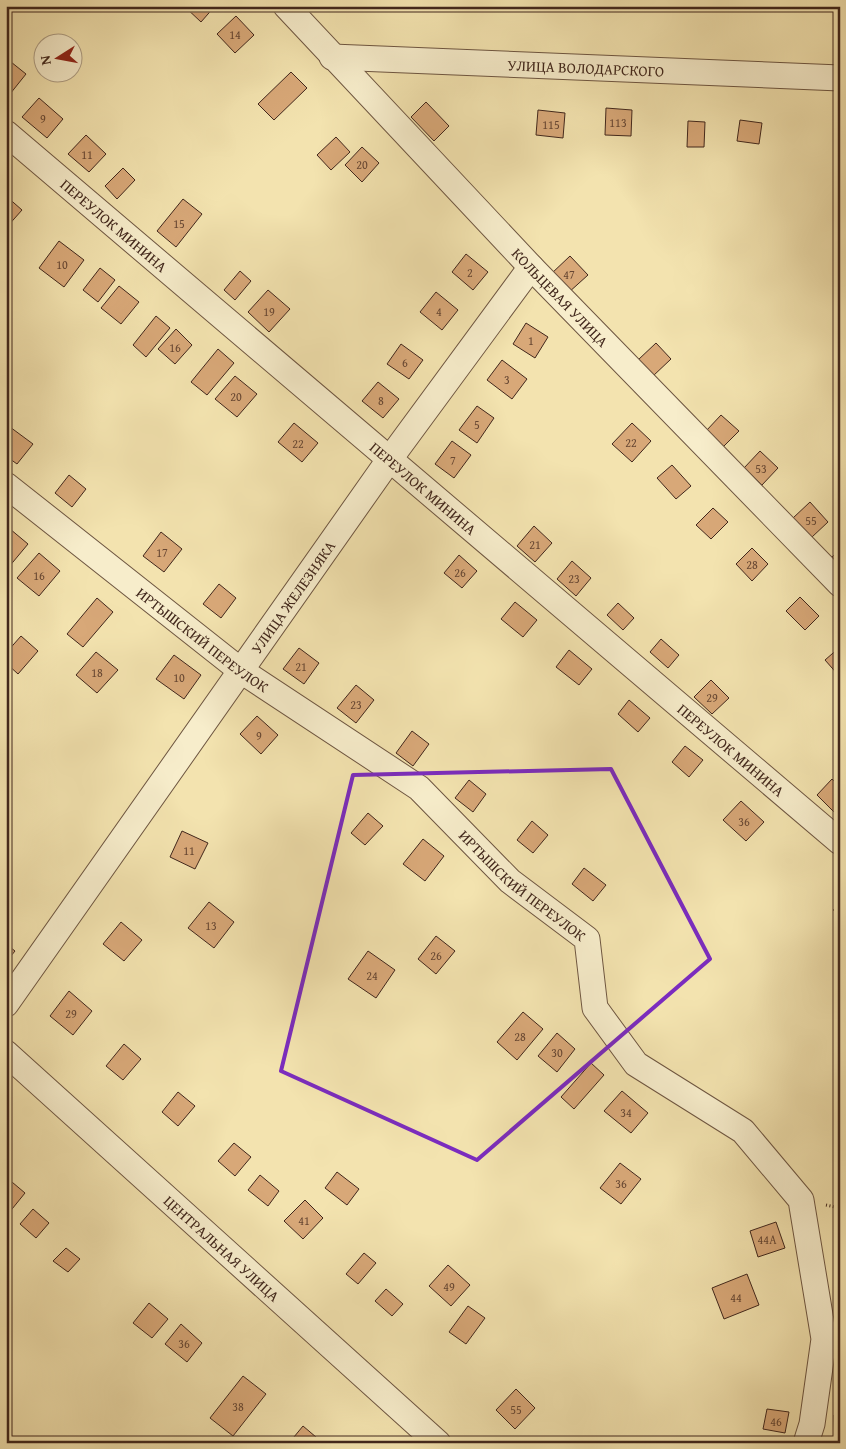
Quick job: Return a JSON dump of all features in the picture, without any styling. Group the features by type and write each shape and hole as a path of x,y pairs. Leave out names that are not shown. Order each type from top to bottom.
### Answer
{"street":[{"name":"КОЛЬЦЕВАЯ УЛИЦА","path":"286,6 531,267 840,584"},
{"name":"УЛИЦА ВОЛОДАРСКОГО","path":"332,57 840,78"},
{"name":"ПЕРЕУЛОК МИНИНА","path":"6,133 840,842"},
{"name":"УЛИЦА ЖЕЛЕЗНЯКА","path":"6,1004 389,460 531,267"},
{"name":"ИРТЫШСКИЙ ПЕРЕУЛОК","path":"6,485 240,670 418,788 510,881 587,939 595,1008 636,1064 743,1131 801,1200 824,1339 812,1424 806,1443"},
{"name":"ЦЕНТРАЛЬНАЯ УЛИЦА","path":"6,1053 438,1443"}],"highlighted area":[{"path":"611,769 710,959 477,1160 281,1071 353,775"}],"building":[{"path":"184,6 215,6 201,22"},
{"path":"306,6 331,6 331,7 306,10"},
{"path":"236,16 254,35 235,53 217,34"},
{"path":"6,58 26,74 6,99"},
{"path":"291,72 307,88 274,120 258,104"},
{"path":"39,98 63,119 47,138 22,117"},
{"path":"426,102 449,126 434,141 411,117"},
{"path":"606,108 632,110 631,136 605,135"},
{"path":"538,110 565,113 563,138 536,135"},
{"path":"740,120 762,123 759,144 737,141"},
{"path":"688,121 705,122 704,147 687,147"},
{"path":"86,135 106,154 89,172 68,154"},
{"path":"336,137 350,152 331,170 317,155"},
{"path":"362,147 379,163 362,182 345,165"},
{"path":"123,168 135,180 117,199 105,186"},
{"path":"6,196 22,210 6,228"},
{"path":"183,199 202,214 176,247 157,231"},
{"path":"59,241 84,260 64,287 39,268"},
{"path":"466,254 488,272 473,290 452,272"},
{"path":"570,256 588,275 568,293 551,274"},
{"path":"100,268 115,280 98,302 83,290"},
{"path":"240,271 251,281 235,300 224,290"},
{"path":"119,286 139,302 121,324 101,308"},
{"path":"268,290 290,309 269,332 248,312"},
{"path":"436,292 458,310 442,330 420,312"},
{"path":"156,316 170,328 146,357 133,345"},
{"path":"526,323 548,337 535,358 513,344"},
{"path":"176,329 192,345 175,364 158,349"},
{"path":"656,343 671,359 653,376 638,360"},
{"path":"401,344 423,360 409,379 387,364"},
{"path":"218,349 234,363 207,395 191,382"},
{"path":"502,360 527,379 512,399 487,380"},
{"path":"235,376 257,394 237,417 215,399"},
{"path":"378,382 399,399 383,418 362,401"},
{"path":"477,406 494,418 477,443 459,430"},
{"path":"721,415 739,431 723,447 706,431"},
{"path":"294,423 318,443 302,462 278,442"},
{"path":"632,423 651,441 632,462 612,444"},
{"path":"10,427 33,444 17,464 6,456 6,432"},
{"path":"452,441 471,455 454,478 435,464"},
{"path":"760,451 778,468 762,485 744,468"},
{"path":"672,465 691,486 676,499 657,478"},
{"path":"69,475 86,489 72,507 55,493"},
{"path":"810,502 828,522 812,537 793,518"},
{"path":"713,508 728,522 711,539 696,525"},
{"path":"534,526 552,543 535,562 517,546"},
{"path":"10,529 28,544 8,568 6,566 6,533"},
{"path":"161,532 182,549 164,572 143,556"},
{"path":"752,548 768,564 752,581 736,564"},
{"path":"840,549 840,567 831,558"},
{"path":"39,553 60,571 39,596 17,578"},
{"path":"459,555 477,571 462,588 444,573"},
{"path":"572,561 591,578 576,596 557,579"},
{"path":"219,584 236,598 221,618 203,604"},
{"path":"800,597 819,616 805,630 786,611"},
{"path":"97,598 113,612 83,647 67,634"},
{"path":"515,602 537,620 523,637 501,619"},
{"path":"618,603 634,618 623,630 607,615"},
{"path":"21,636 38,651 18,674 6,663 6,653"},
{"path":"661,639 679,655 668,668 650,652"},
{"path":"840,647 840,677 825,660"},
{"path":"299,648 319,663 304,684 283,669"},
{"path":"569,650 592,669 579,685 556,667"},
{"path":"96,652 118,670 97,693 76,675"},
{"path":"174,655 201,675 184,699 156,679"},
{"path":"711,680 729,698 712,714 694,697"},
{"path":"356,685 374,700 356,723 337,708"},
{"path":"629,700 650,718 638,732 618,714"},
{"path":"257,716 278,735 261,754 240,734"},
{"path":"412,731 429,744 413,766 396,753"},
{"path":"685,746 703,760 689,777 672,762"},
{"path":"832,779 840,787 840,812 837,815 817,795"},
{"path":"469,780 486,794 473,812 455,798"},
{"path":"741,801 764,822 746,841 723,820"},
{"path":"368,813 383,826 365,845 351,833"},
{"path":"532,821 548,835 533,853 517,840"},
{"path":"182,831 208,843 195,869 170,857"},
{"path":"423,839 444,856 425,881 403,864"},
{"path":"584,868 606,885 593,901 572,884"},
{"path":"209,902 234,922 214,948 188,928"},
{"path":"840,903 840,916 833,910"},
{"path":"121,922 142,940 124,961 103,944"},
{"path":"436,936 455,951 436,974 418,959"},
{"path":"6,944 15,951 6,962"},
{"path":"368,951 395,970 376,998 348,979"},
{"path":"69,991 92,1011 73,1035 50,1016"},
{"path":"523,1012 543,1029 517,1060 497,1042"},
{"path":"557,1033 575,1049 557,1072 538,1056"},
{"path":"124,1044 141,1059 123,1080 106,1066"},
{"path":"591,1063 604,1075 574,1109 561,1097"},
{"path":"622,1091 648,1113 631,1133 604,1111"},
{"path":"178,1092 195,1106 178,1126 162,1112"},
{"path":"234,1143 251,1157 235,1176 218,1161"},
{"path":"620,1163 641,1179 621,1204 600,1188"},
{"path":"337,1172 359,1189 347,1205 325,1188"},
{"path":"260,1175 279,1191 268,1206 248,1190"},
{"path":"6,1177 25,1193 8,1214 6,1213"},
{"path":"305,1200 323,1218 303,1239 284,1221"},
{"path":"33,1209 49,1223 36,1238 20,1224"},
{"path":"776,1222 785,1248 758,1257 750,1231"},
{"path":"66,1248 80,1259 68,1272 53,1261"},
{"path":"364,1253 376,1263 358,1284 346,1274"},
{"path":"448,1265 470,1285 451,1306 429,1286"},
{"path":"747,1274 759,1305 724,1319 712,1288"},
{"path":"386,1289 403,1304 392,1316 375,1301"},
{"path":"149,1303 168,1319 152,1338 133,1323"},
{"path":"468,1306 485,1318 466,1344 449,1332"},
{"path":"181,1324 202,1343 187,1362 165,1344"},
{"path":"243,1376 266,1394 233,1436 210,1418"},
{"path":"516,1389 535,1408 515,1429 496,1410"},
{"path":"767,1409 789,1412 785,1433 763,1429"},
{"path":"834,1415 840,1415 840,1443 835,1443"},
{"path":"303,1426 323,1443 289,1443"}]}
